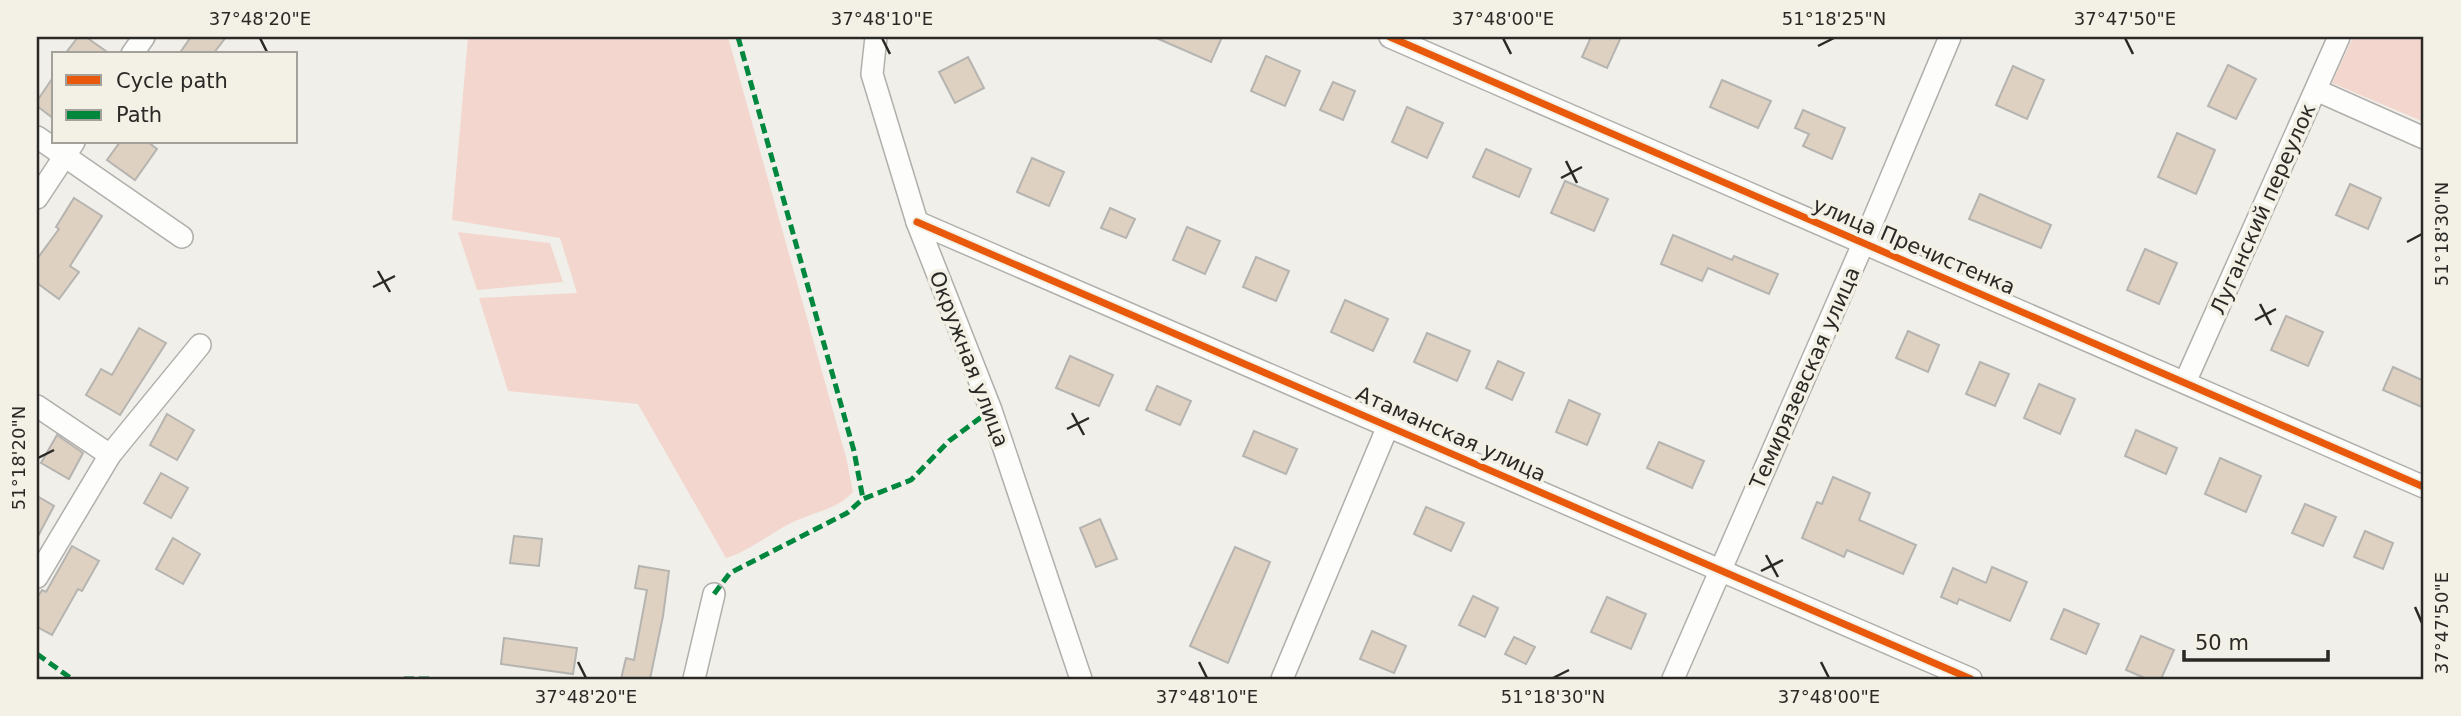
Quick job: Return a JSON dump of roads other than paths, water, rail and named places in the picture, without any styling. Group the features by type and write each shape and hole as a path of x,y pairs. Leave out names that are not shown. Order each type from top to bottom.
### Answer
{"street":[{"path":"133,52 144,37"},
{"name":"Окружная улица","path":"876,37 872,74 916,222 991,410 1081,679"},
{"name":"улица Пречистенка","path":"1390,37 1863,244 2186,380 2424,486"},
{"name":"Темирязевская улица","path":"1673,679 1863,244 1950,37"},
{"name":"Луганский переулок","path":"2186,380 2339,37"},
{"path":"2316,90 2424,138"},
{"path":"37,198 69,149 182,237"},
{"name":"Атаманская улица","path":"916,222 1970,679"},
{"path":"37,577 110,455 200,345"},
{"path":"37,406 110,455"},
{"path":"1282,679 1388,426"},
{"path":"694,679 714,594"}]}
